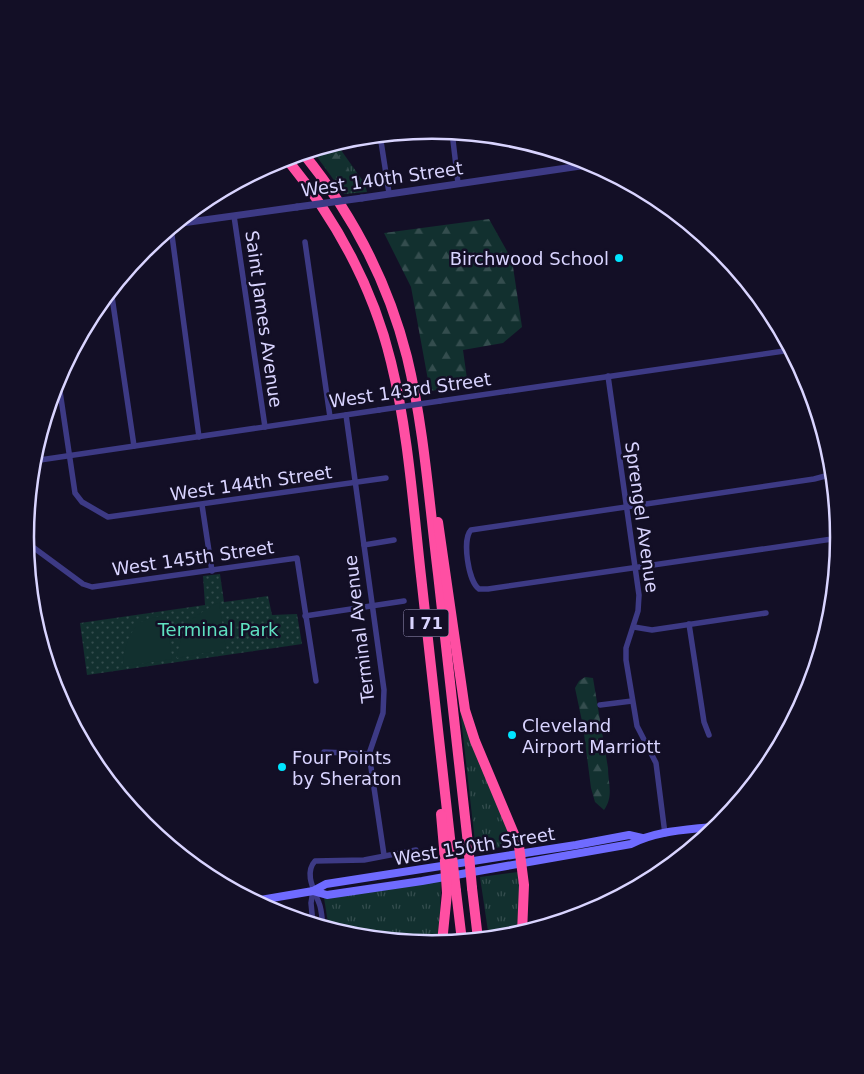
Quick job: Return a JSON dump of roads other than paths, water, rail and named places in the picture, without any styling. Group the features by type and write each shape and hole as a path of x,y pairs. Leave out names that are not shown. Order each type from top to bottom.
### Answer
{"highway":[{"name":"I 71","path":"308,159 320,174 354,227 390,305 406,355 424,455 477,933"},
{"path":"291,165 316,198 356,267 383,334 399,400 405,491 452,892 461,934"},
{"path":"424,455 438,523 465,710 475,741 519,846 525,900 523,925"},
{"path":"444,935 452,892"}],"main road":[{"name":"West 150th Street","path":"313,891 328,895 521,859 630,835 642,838 702,828"},
{"name":"West 150th Street","path":"267,899 313,891 326,884 521,859"}],"street":[{"path":"453,140 458,183"},
{"path":"381,142 389,193"},
{"name":"West 140th Street","path":"190,221 577,166"},
{"name":"Saint James Avenue","path":"234,216 265,427"},
{"path":"172,236 199,436"},
{"path":"305,242 330,417"},
{"path":"112,300 134,446"},
{"name":"West 143rd Street","path":"41,459 784,351"},
{"name":"Sprengel Avenue","path":"608,376 639,596 638,611 626,648 632,702 637,726 656,763 665,834"},
{"path":"60,395 68,455"},
{"name":"Terminal Avenue","path":"346,415 384,690 383,713 370,754 384,855"},
{"name":"West 144th Street","path":"68,455 75,493 101,514 108,517 386,478"},
{"path":"826,476 470,530 467,534 466,545 475,586 488,589 830,539"},
{"path":"202,505 212,571"},
{"path":"364,545 394,540"},
{"name":"West 145th Street","path":"34,548 83,584 92,587 297,558 305,616"},
{"path":"316,681 305,616 404,601"},
{"path":"634,627 652,630 766,613"},
{"path":"689,624 704,722 709,735"},
{"path":"600,705 632,702"},
{"path":"324,752 370,754"},
{"name":"West 150th Street","path":"384,855 416,850"},
{"path":"322,920 320,904 313,891 310,872 315,861 364,860 384,855"},
{"path":"312,917 310,903 313,891"}],"place":[{"name":"Birchwood School","path":"619,258"},
{"name":"Cleveland Airport Marriott","path":"512,735"},
{"name":"Four Points by Sheraton","path":"282,767"}],"park label":[{"name":"Terminal Park","path":"218,629"}]}
